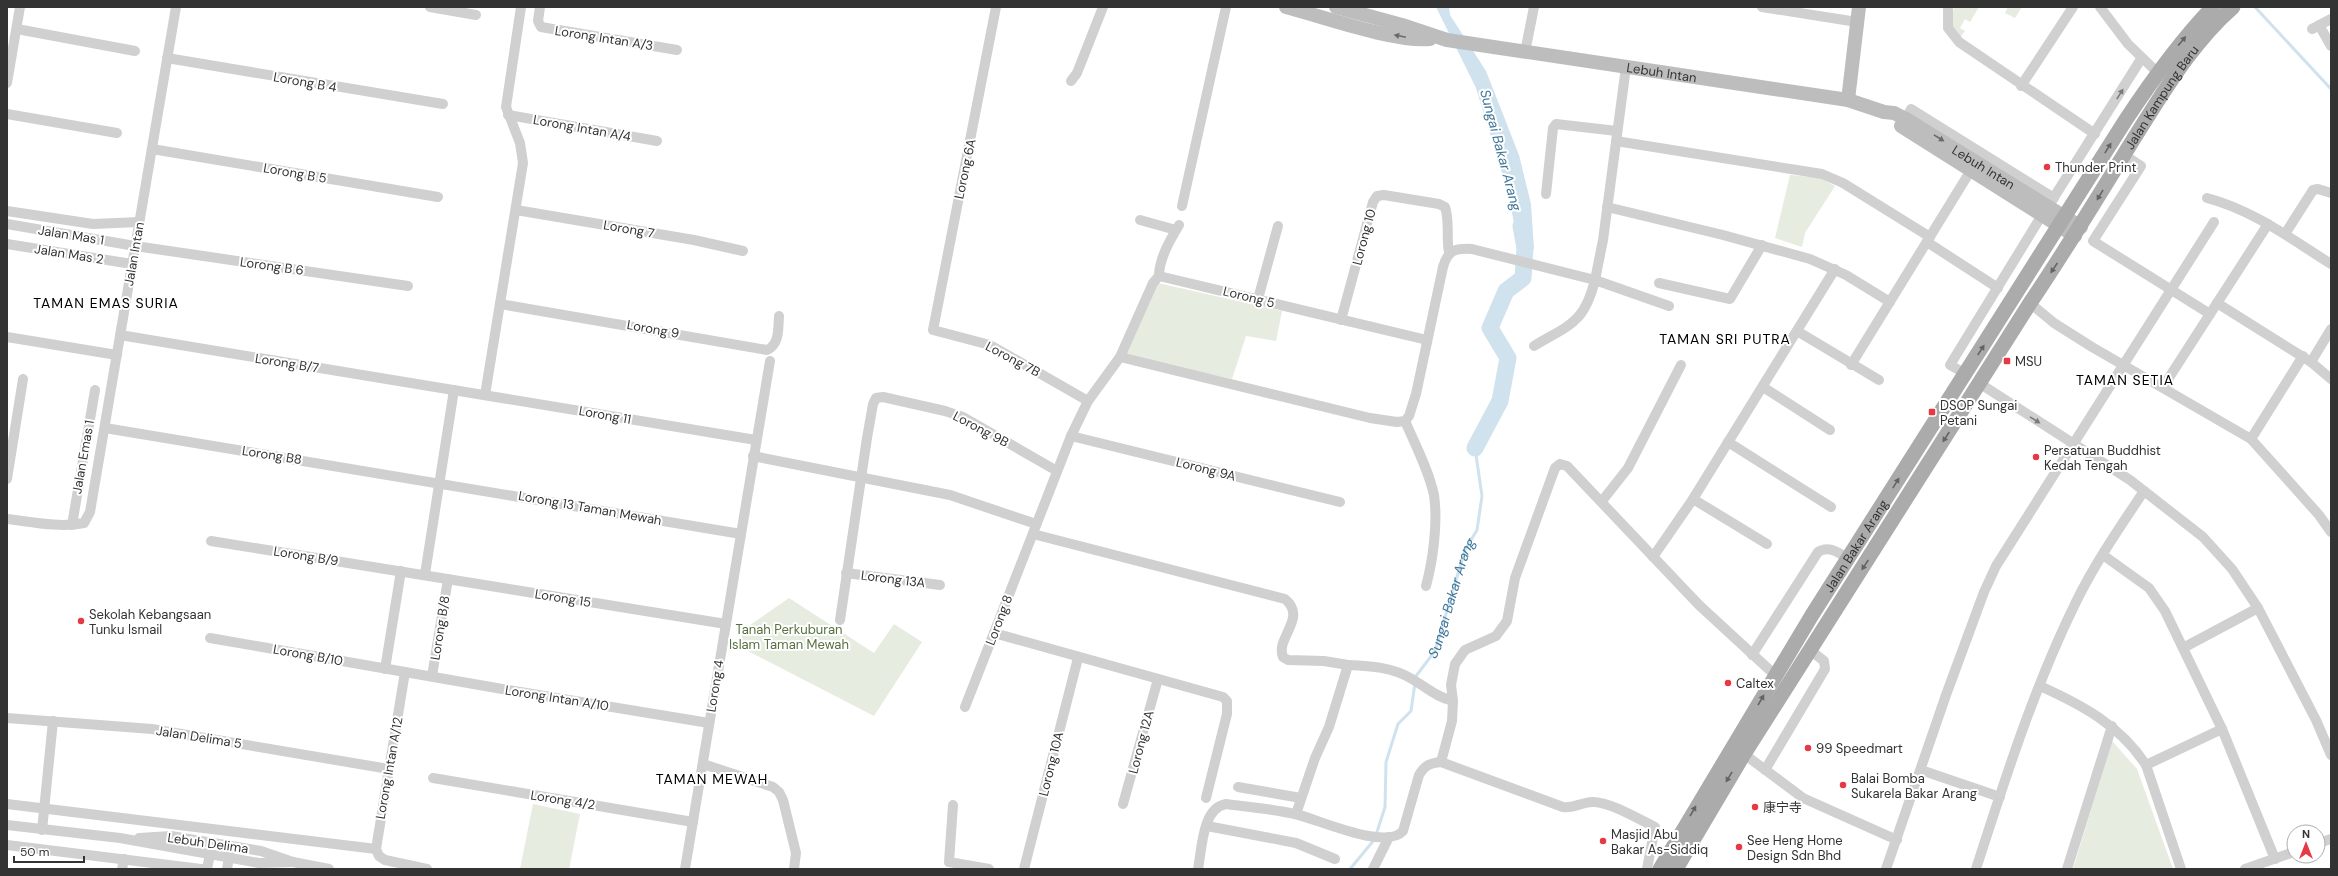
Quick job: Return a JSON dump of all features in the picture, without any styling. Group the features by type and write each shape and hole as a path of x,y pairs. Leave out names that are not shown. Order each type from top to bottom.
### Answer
{"main road":[{"name":"Lebuh Intan","path":"1286,7 1406,38 1443,39 1848,100 1884,112 1894,113 2013,179 2048,206 2063,222 2078,232"},
{"name":"Lebuh Intan","path":"1336,7 1402,25 1443,39"},
{"path":"1848,100 1859,7"},
{"name":"Jalan Kampung Baru","path":"2063,222 2157,72 2213,7"},
{"name":"Jalan Kampung Baru","path":"2078,232 2124,155 2182,65 2233,7"},
{"name":"Lebuh Intan","path":"1884,112 1901,126 1971,170 2048,206"},
{"name":"Jalan Bakar Arang","path":"1660,869 1775,675 2063,222"},
{"name":"Jalan Bakar Arang","path":"1676,869 1744,754 2030,303 2078,232"},
{"path":"1871,523 1885,532"}],"street":[{"path":"7,83 20,7"},
{"name":"Jalan Intan","path":"72,525 84,523 93,500 176,7"},
{"path":"430,7 476,15"},
{"path":"485,395 516,210 522,152 508,115 506,99 520,7"},
{"name":"Lorong 6A","path":"933,330 996,7"},
{"path":"1071,81 1077,73 1103,7"},
{"path":"1182,206 1226,7"},
{"path":"1525,52 1534,7"},
{"path":"1764,7 1857,22"},
{"path":"1948,7 1947,20 1952,35 1985,62 2095,134"},
{"path":"2021,86 2073,7"},
{"path":"2100,7 2141,59 2157,72"},
{"name":"Lorong Intan A/3","path":"539,12 539,25 545,28 677,50"},
{"path":"2331,19 2316,27 2331,46"},
{"path":"17,28 135,51"},
{"name":"Lorong B 4","path":"167,58 443,104"},
{"path":"1966,374 1950,365 2141,59"},
{"path":"1534,346 1577,320 1589,302 1595,280 1607,207 1626,67"},
{"path":"7,114 117,133"},
{"name":"Lorong Intan A/4","path":"508,115 657,141"},
{"path":"1546,194 1553,128 1556,124 1822,174 1844,183 1998,288"},
{"name":"Lorong B 5","path":"152,149 438,197"},
{"path":"2124,155 2141,166 2093,241 2210,314"},
{"path":"1851,365 1971,170"},
{"path":"2285,234 2312,190 2318,189 2331,193"},
{"name":"Lorong 10","path":"1341,320 1373,202 1377,196 1384,195 1438,204 1445,207 1447,214 1447,242 1449,252"},
{"path":"2206,198 2230,204 2268,224 2331,264"},
{"path":"1607,207 1762,245 1810,259 1835,269 1890,302"},
{"name":"Lorong 7","path":"516,210 694,240 742,251"},
{"path":"7,211 94,224 139,222"},
{"path":"1140,220 1177,228 1164,254 1159,270 1159,276 1153,282 1120,357 1370,418 1397,422 1405,421 1409,416 1416,394 1443,267 1449,252 1456,249 1472,249 1539,264 1595,280 1669,306"},
{"path":"1886,869 1922,770 1971,625 1996,566 2214,222"},
{"name":"Jalan Mas 1","path":"7,224 135,246"},
{"path":"2163,387 2268,224"},
{"path":"1258,299 1278,226"},
{"name":"Jalan Mas 2","path":"7,244 132,264"},
{"path":"1660,283 1730,299 1762,245"},
{"name":"Lorong B 6","path":"135,246 408,286"},
{"path":"1653,557 1693,499 1835,269"},
{"name":"Lorong 5","path":"1159,276 1427,340"},
{"path":"2030,303 2054,323 2251,439 2265,452 2330,527"},
{"path":"2217,303 2307,359 2331,379"},
{"name":"Lorong 9","path":"500,304 767,350 773,347 777,338 779,316"},
{"path":"2251,439 2307,359 2331,329"},
{"name":"Lorong 7B","path":"933,330 990,344 1088,401"},
{"path":"1797,331 1851,365 1879,380"},
{"name":"Lorong B/7","path":"120,335 454,390"},
{"path":"7,337 117,356"},
{"name":"Lorong 8","path":"965,707 1071,436 1088,401 1120,357"},
{"name":"Lorong 4","path":"685,869 770,361"},
{"path":"1602,501 1628,468 1681,366"},
{"path":"7,479 24,379"},
{"path":"1979,383 2144,491 2203,536 2232,569 2258,608 2316,720 2331,755"},
{"path":"1763,387 1830,430"},
{"name":"Jalan Emas 1","path":"72,525 95,390"},
{"path":"425,574 454,390"},
{"name":"Lorong 11","path":"454,390 756,440"},
{"name":"Lorong 9B","path":"860,479 873,404 876,398 883,397 945,411 963,418 1057,471"},
{"path":"1405,421 1431,485 1434,502 1434,553 1426,586"},
{"name":"Lorong B8","path":"105,428 440,483"},
{"name":"Lorong 9A","path":"1071,436 1340,502"},
{"path":"1728,442 1831,507"},
{"path":"753,456 860,479 950,495 1034,529 1285,599 1291,604 1294,611 1282,649 1283,657 1288,660 1324,661 1387,669 1414,680 1431,693 1453,701"},
{"path":"1442,762 1452,721 1453,701 1451,676 1465,650 1496,636 1507,621 1515,578 1557,465 1563,464 1567,466 1602,501 1699,605 1775,675"},
{"path":"840,620 860,479"},
{"name":"Lorong 13 Taman Mewah","path":"440,483 740,534"},
{"path":"1976,869 2000,796 2040,686 2071,613 2103,556 2144,491"},
{"path":"1693,499 1767,544"},
{"path":"7,519 72,525"},
{"name":"Lorong B/9","path":"211,541 401,571"},
{"path":"1752,655 1818,552 1823,549 1830,549 1848,558"},
{"path":"2103,556 2139,581 2157,598 2222,729 2274,859"},
{"path":"385,668 401,571"},
{"name":"Lorong 15","path":"401,571 726,624"},
{"name":"Lorong 13A","path":"846,573 940,585"},
{"name":"Lorong B/8","path":"432,676 448,579"},
{"path":"2183,648 2258,608"},
{"path":"994,633 1158,680 1217,694 1227,701 1227,714 1206,798"},
{"name":"Lorong B/10","path":"210,638 405,672"},
{"path":"1765,770 1824,672 1826,666 1824,661 1810,650"},
{"name":"Lorong 10A","path":"1024,869 1078,658"},
{"path":"1296,814 1315,758 1330,726 1348,664"},
{"name":"Lorong Intan A/10","path":"405,672 709,723"},
{"name":"Lorong Intan A/12","path":"376,849 405,672"},
{"name":"Lorong 12A","path":"1123,804 1158,680"},
{"path":"2040,686 2080,705 2112,726 2130,744 2146,765 2181,869"},
{"name":"Jalan Delima 5","path":"7,718 152,729 389,769"},
{"path":"42,830 43,808 53,721"},
{"path":"2067,869 2112,726"},
{"path":"2146,765 2222,729"},
{"path":"1744,754 1803,798 1897,840"},
{"path":"1198,869 1207,826 1213,811 1226,804 1296,814 1354,832 1386,837 1397,836 1403,831 1419,775 1424,767 1431,763 1442,762 1563,807 1574,808 1593,802 1629,814 1655,827 1647,869"},
{"path":"703,764 773,787 779,792 784,800 796,853 794,869"},
{"path":"1922,770 2000,796"},
{"name":"Lorong 4/2","path":"433,778 693,822"},
{"path":"1238,787 1301,798"},
{"path":"7,804 376,849 379,856 385,860 427,869"},
{"path":"953,805 948,865 989,869"},
{"name":"Lebuh Delima","path":"7,825 120,838 229,857 239,864 259,862 293,862"},
{"path":"1207,826 1296,843 1335,859"},
{"name":"Lebuh Delima","path":"120,838 171,836 261,851 293,862 329,869"},
{"path":"1373,869 1386,837"},
{"name":"Lebuh Delima","path":"7,845 124,858 201,869"},
{"path":"227,869 231,846"},
{"path":"239,864 242,848"},
{"path":"207,869 210,854"},
{"path":"2245,869 2286,855"},
{"path":"122,869 124,858"}],"green space":[{"path":"1954,7 1979,7 1970,22 1965,19 1960,28 1965,31 1960,38 1951,24"},
{"path":"2008,7 2022,7 2015,18 2005,13"},
{"path":"1790,175 1820,178 1835,186 1805,233 1802,247 1775,238"},
{"path":"1158,283 1282,311 1276,341 1246,336 1232,379 1124,355"},
{"name":"Tanah Perkuburan Islam Taman Mewah","path":"789,598 874,653 894,624 922,642 874,716 740,647 743,630"},
{"path":"2112,741 2137,769 2173,869 2073,869"},
{"path":"533,804 580,814 569,869 520,869"}],"water":[{"name":"Sungai Bakar Arang","path":"1436,7 1449,7 1450,15 1486,71 1519,155 1531,204 1534,249 1519,248 1508,193 1476,88"}],"waterway":[{"path":"2255,7 2331,89"},
{"name":"Sungai Bakar Arang","path":"1475,448 1500,401 1508,358 1490,328 1506,291 1523,278 1525,248 1521,226"},
{"name":"Sungai Bakar Arang","path":"1376,835 1385,807 1386,762 1398,724 1411,711 1416,676 1435,651 1465,550 1477,530 1482,496 1475,448"},
{"name":"Sungai Bakar Arang","path":"1350,869 1374,840"}],"place":[{"name":"Thunder Print","path":"2047,167"},
{"name":"MSU","path":"2007,361"},
{"name":"DSOP Sungai Petani","path":"1932,412"},
{"name":"Persatuan Buddhist Kedah Tengah","path":"2036,457"},
{"name":"Sekolah Kebangsaan Tunku Ismail","path":"81,621"},
{"name":"Caltex","path":"1728,683"},
{"name":"99 Speedmart","path":"1808,748"},
{"name":"Balai Bomba Sukarela Bakar Arang","path":"1843,785"},
{"name":"康宁寺","path":"1755,807"},
{"name":"Masjid Abu Bakar As-Siddiq","path":"1603,841"},
{"name":"See Heng Home Design Sdn Bhd","path":"1739,847"}],"district":[{"name":"TAMAN EMAS SURIA","path":"106,303"},
{"name":"TAMAN SRI PUTRA","path":"1725,339"},
{"name":"TAMAN SETIA","path":"2125,380"},
{"name":"TAMAN MEWAH","path":"712,779"}]}
